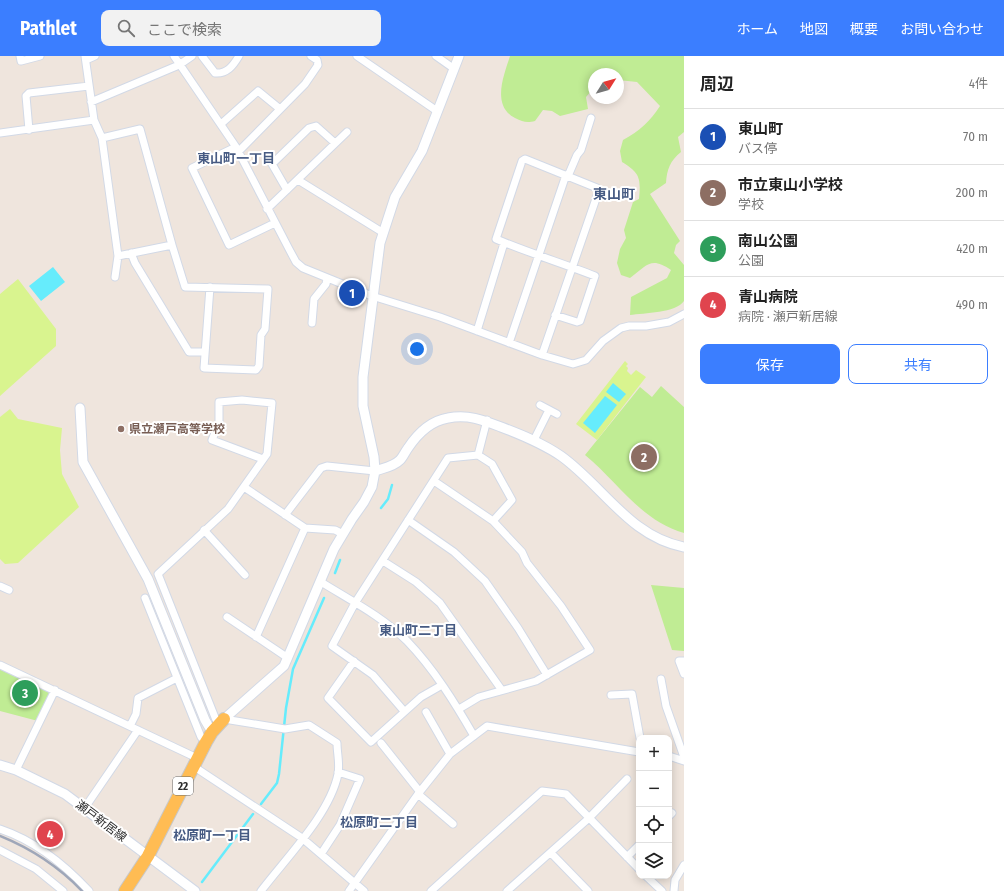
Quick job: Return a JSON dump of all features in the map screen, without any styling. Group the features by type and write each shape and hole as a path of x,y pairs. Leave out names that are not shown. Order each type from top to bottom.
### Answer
{"main road":[{"name":"22","path":"125,891 148,856 195,762 215,730"}],"street":[{"path":"20,56 21,60 40,56"},
{"path":"95,56 85,58 94,120 102,138 118,256 115,277"},
{"path":"174,56 237,149 296,262 303,268 372,296 477,331 509,344 576,364 586,360 603,341 621,328 669,322 684,314"},
{"path":"91,102 179,65 192,56"},
{"path":"202,56 215,73 220,74 232,68 239,56"},
{"path":"275,223 229,245 192,168 237,149 280,109 305,84 318,65 317,60 311,56"},
{"path":"357,56 437,111"},
{"path":"436,56 453,68"},
{"path":"145,598 201,737 215,730 284,666 334,549 372,487 375,471 374,457 363,406 362,377 382,232 395,197 422,151 453,68 459,56"},
{"path":"29,130 26,96 29,92 89,86"},
{"path":"221,124 258,91 280,109"},
{"path":"509,344 538,254 567,175 581,150 591,118"},
{"path":"0,133 94,120"},
{"path":"287,190 272,164 309,128 316,126 336,143"},
{"path":"102,138 140,129 172,245 185,286 268,289 265,329 261,335 258,366 256,370 204,368 210,287"},
{"path":"267,209 347,132"},
{"path":"542,355 556,315 572,267 598,190 597,188 567,175 525,159 522,161 496,239 504,243 538,254 572,267 595,276 580,321 577,322 556,315"},
{"path":"298,180 382,232"},
{"path":"477,331 504,243"},
{"path":"118,256 172,245"},
{"path":"131,253 135,263 189,352 205,352"},
{"path":"312,323 314,299 326,284 327,279"},
{"path":"215,730 158,575 228,509 244,487 263,460 267,454 272,403 242,400 219,402 219,423 212,440 263,460"},
{"path":"540,405 557,414"},
{"path":"80,408 83,462 148,579 205,720 215,730 283,729 309,725 336,743 338,772 332,796 319,818 261,891"},
{"path":"534,440 549,410"},
{"path":"285,515 321,468 327,466 375,471 388,467 401,460 422,429 437,421 459,417 476,417 487,420 534,440 562,457 635,525 655,538 684,547"},
{"path":"478,455 487,420"},
{"path":"404,712 377,680 354,660 332,646 355,603 448,458 478,455 492,464 512,500 493,521"},
{"path":"434,481 493,521 522,552 527,563 561,606 590,650 536,681 501,689 479,697 459,709"},
{"path":"244,487 305,528 335,530 343,534"},
{"path":"408,520 454,552 485,581 518,628 547,675"},
{"path":"256,637 305,528"},
{"path":"204,530 245,574"},
{"path":"383,561 416,582 440,603 501,689"},
{"path":"321,582 390,627 406,641 442,685 459,709 474,736"},
{"path":"0,586 9,590"},
{"path":"227,617 288,658"},
{"path":"354,660 328,698 371,742 421,697 442,685"},
{"path":"684,661 679,661 684,674"},
{"path":"0,665 130,726 195,762 302,838 364,891"},
{"path":"130,726 136,714 138,698 177,678"},
{"path":"661,679 666,706 684,757"},
{"path":"16,770 55,690"},
{"path":"611,695 632,694 639,735"},
{"path":"426,712 450,754"},
{"path":"349,891 419,793 450,754 487,726 636,751"},
{"path":"84,808 138,730"},
{"path":"381,744 419,793 453,824"},
{"path":"672,757 684,761"},
{"name":"瀬戸新居線","path":"0,765 16,770 56,789 84,808 191,890"},
{"path":"321,854 340,825 360,779 338,772"},
{"path":"510,890 588,818 627,779"},
{"path":"431,891 542,791 566,794 636,866"},
{"path":"0,829 28,841 46,852 69,870 89,891"},
{"path":"627,857 636,848"},
{"path":"0,850 36,869 63,891"},
{"path":"551,852 588,891"},
{"path":"674,891 675,880 684,865"},
{"path":"649,879 662,891"}],"green space":[{"path":"510,56 684,56 684,132 678,137 681,152 670,166 666,183 650,194 680,241 676,245 674,253 684,265 684,301 680,305 667,310 630,315 631,297 667,278 671,270 654,263 645,266 630,278 621,275 617,263 620,249 626,238 624,230 633,202 639,199 640,192 639,181 636,173 633,169 622,162 620,151 623,140 635,133 644,125 660,106 637,82 624,81 624,68 588,68 588,95 586,97 588,109 560,116 552,111 543,110 535,121 527,122 515,118 508,113 503,106 501,90"},
{"path":"18,279 56,329 56,346 0,396 0,294"},
{"path":"625,361 628,364 626,366 628,368 627,371 631,375 636,370 646,377 597,440 576,424"},
{"path":"661,386 684,407 684,533 655,520 642,510 585,455 640,387 652,397"},
{"path":"10,409 18,419 62,428 60,450 62,474 79,507 18,563 5,564 0,559 0,417"},
{"path":"651,585 684,588 684,651 672,650"},
{"path":"0,668 49,690 50,695 38,721 0,711"}],"water":[{"path":"53,267 65,282 41,301 29,286"},
{"path":"613,383 626,394 619,402 606,392"},
{"path":"605,396 617,405 595,433 583,423"}],"waterway":[{"path":"381,508 388,499 392,485"},
{"path":"335,573 340,560"},
{"path":"261,804 277,783 286,708 293,669 324,598"},
{"path":"202,882 253,814"}],"railway":[{"path":"0,836 44,859 64,874 82,891"}],"place":[{"name":"東山町","path":"352,293"},
{"name":"県立瀬戸高等学校","path":"121,429"},
{"name":"市立東山小学校","path":"644,457"},
{"name":"南山公園","path":"25,693"},
{"name":"青山病院","path":"50,834"}],"district":[{"name":"東山町一丁目","path":"236,158"},
{"name":"東山町","path":"614,194"},
{"name":"東山町二丁目","path":"418,630"},
{"name":"松原町二丁目","path":"379,822"},
{"name":"松原町一丁目","path":"212,835"}]}
